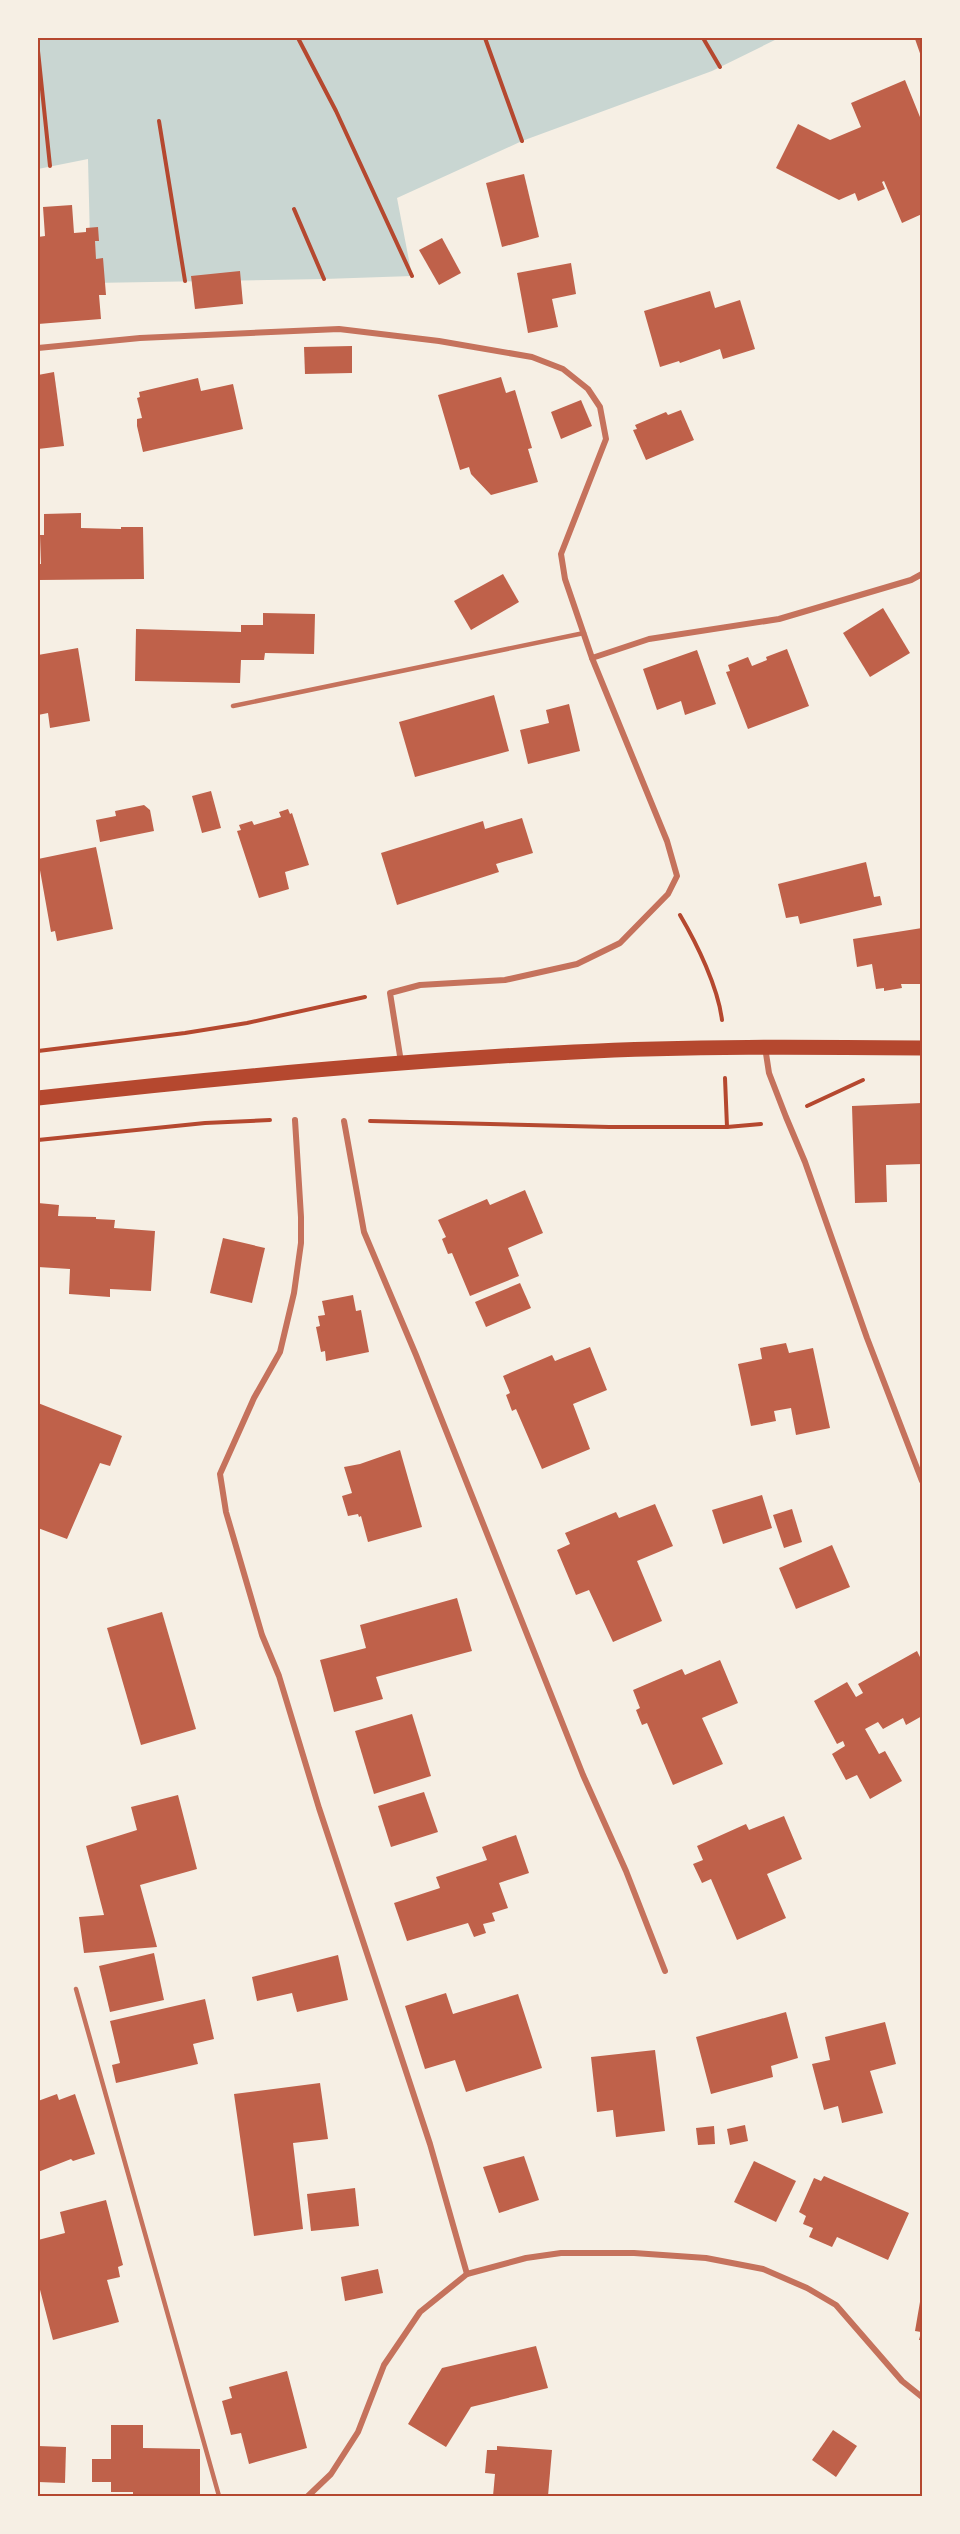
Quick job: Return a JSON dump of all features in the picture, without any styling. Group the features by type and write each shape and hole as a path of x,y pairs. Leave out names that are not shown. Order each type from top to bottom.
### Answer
{"main road":[{"path":"38,1098 401,1062 575,1052 765,1046 922,1048"}],"street":[{"path":"38,348 140,338 339,329 439,341 532,357 563,369 588,389 600,406 606,439 561,554 565,579 592,658 667,841 677,876 668,894 620,943 577,964 505,980 420,985 390,993 401,1062"},
{"path":"592,658 649,639 779,619 911,580 922,573"},
{"path":"765,1046 770,1073 922,1481"},
{"path":"295,1120 301,1243 294,1293 280,1352 254,1398 220,1474 226,1512 262,1635 279,1676 323,1819 427,2133 468,2274"},
{"path":"344,1121 364,1232 416,1355 583,1775 626,1870 666,1971"},
{"path":"308,2496 331,2474 358,2432 384,2365 420,2312 468,2274 526,2258 561,2253 634,2253 706,2258 762,2269 807,2288 836,2305 902,2381 922,2397"}],"lane":[{"path":"233,706 584,633"},
{"path":"76,1989 219,2496"}],"path":[{"path":"298,38 336,111 412,276"},
{"path":"485,38 522,141"},
{"path":"703,38 720,67"},
{"path":"38,51 50,166"},
{"path":"159,121 185,281"},
{"path":"294,209 324,279"},
{"path":"668,894 687,927 720,1008 727,1127"},
{"path":"38,1051 247,1023 343,1000 390,993"},
{"path":"344,1121 609,1127 727,1127 768,1123 786,1117 860,1080 870,1080"},
{"path":"38,1140 205,1123 295,1120"}],"shaded area":[{"path":"38,38 779,38 712,71 522,141 397,198 412,276 91,283 88,159 38,169"}],"building":[{"path":"912,38 922,38 922,59 915,39"},
{"path":"905,80 922,122 922,214 902,223 884,181 882,182 885,189 858,201 855,193 839,200 776,168 798,124 830,140 861,127 851,103"},
{"path":"524,174 539,237 502,247 486,183"},
{"path":"72,205 74,233 86,232 86,228 98,227 99,241 95,241 96,259 103,258 106,295 99,295 101,319 38,324 38,237 45,236 43,207"},
{"path":"442,238 461,273 439,285 419,250"},
{"path":"571,263 576,294 552,299 558,327 528,333 517,273"},
{"path":"240,271 243,304 195,309 191,276"},
{"path":"710,291 715,308 740,300 755,349 723,359 720,349 680,363 679,361 660,367 644,311"},
{"path":"352,346 352,373 305,374 304,347"},
{"path":"54,372 64,446 38,449 38,375"},
{"path":"501,377 506,393 515,390 532,448 528,449 538,482 491,495 471,474 469,467 460,470 438,395"},
{"path":"198,378 201,391 233,384 243,429 143,452 137,426 137,419 142,418 137,398 140,397 139,392"},
{"path":"581,400 592,426 561,439 551,412"},
{"path":"681,410 694,440 646,460 633,430 637,429 635,425 666,412 668,415"},
{"path":"81,513 81,528 143,527 144,579 38,580 38,564 41,564 40,535 44,535 44,514"},
{"path":"503,574 519,602 471,630 454,601"},
{"path":"883,608 910,653 870,677 843,633"},
{"path":"263,613 315,614 314,654 265,653 264,660 241,660 240,683 135,681 136,629 241,632 241,625 263,625"},
{"path":"78,648 90,721 50,728 48,713 38,715 38,655"},
{"path":"787,649 809,706 748,729 726,672 730,671 728,665 748,657 752,666 767,660 766,657"},
{"path":"697,650 716,704 685,715 681,701 657,710 643,669"},
{"path":"494,695 509,751 415,777 399,722"},
{"path":"569,704 580,751 528,764 520,730 549,723 546,710"},
{"path":"211,791 221,828 202,833 192,796"},
{"path":"144,805 150,810 154,831 100,842 96,820 116,816 115,811"},
{"path":"288,809 290,814 292,813 309,865 285,872 289,889 259,898 237,831 241,830 239,825 252,821 254,825 281,817 279,812"},
{"path":"522,818 533,853 496,864 499,872 397,905 381,853 483,821 485,829"},
{"path":"96,847 113,929 57,941 55,931 51,932 38,859"},
{"path":"866,862 874,897 880,896 882,905 800,924 798,916 786,918 778,884"},
{"path":"922,928 922,984 901,984 902,988 884,991 884,988 876,989 872,964 857,967 853,939"},
{"path":"922,1103 922,1164 886,1165 887,1202 855,1203 852,1106"},
{"path":"525,1190 543,1233 508,1248 519,1276 470,1296 452,1253 448,1254 442,1239 446,1237 438,1220 487,1199 490,1205"},
{"path":"38,1203 59,1205 58,1216 96,1217 96,1219 115,1220 114,1228 155,1231 151,1291 110,1289 110,1297 69,1294 70,1269 38,1267"},
{"path":"223,1238 265,1248 252,1303 210,1293"},
{"path":"520,1283 531,1308 486,1327 475,1302"},
{"path":"353,1295 356,1311 361,1310 369,1352 326,1361 325,1351 321,1352 316,1327 320,1326 318,1316 325,1315 322,1301"},
{"path":"786,1343 789,1353 813,1348 830,1428 796,1435 791,1408 774,1411 776,1421 751,1426 738,1364 762,1359 760,1348"},
{"path":"590,1347 607,1390 573,1404 590,1449 542,1469 516,1409 512,1411 506,1395 510,1393 503,1376 552,1355 555,1361"},
{"path":"38,1403 122,1436 110,1466 100,1463 67,1539 38,1528"},
{"path":"400,1450 422,1527 368,1542 361,1516 359,1517 358,1514 348,1516 342,1496 352,1493 344,1467"},
{"path":"762,1495 772,1528 723,1544 712,1510"},
{"path":"655,1504 673,1546 637,1561 662,1621 613,1642 589,1590 576,1595 557,1550 570,1544 565,1533 616,1512 619,1518"},
{"path":"792,1509 802,1542 784,1548 773,1515"},
{"path":"832,1545 850,1587 796,1609 779,1568"},
{"path":"457,1598 472,1651 376,1677 383,1699 334,1712 320,1660 366,1648 360,1625"},
{"path":"162,1612 196,1729 141,1745 107,1628"},
{"path":"917,1651 922,1661 922,1707 920,1709 922,1716 906,1725 903,1718 883,1729 878,1722 865,1729 879,1754 885,1751 902,1781 870,1799 857,1775 846,1780 832,1754 845,1746 843,1741 837,1744 814,1701 847,1682 856,1697 863,1693 858,1684"},
{"path":"720,1660 738,1703 702,1718 723,1764 673,1785 647,1723 642,1725 636,1710 640,1708 633,1690 682,1669 685,1675"},
{"path":"412,1714 431,1776 374,1794 355,1731"},
{"path":"424,1792 438,1832 391,1847 378,1806"},
{"path":"178,1795 197,1869 140,1885 157,1947 84,1953 79,1917 104,1915 86,1846 137,1830 131,1807"},
{"path":"784,1816 802,1859 767,1874 786,1918 737,1940 711,1879 702,1883 693,1864 703,1860 697,1846 746,1824 749,1830"},
{"path":"516,1835 529,1873 499,1883 508,1908 492,1913 495,1921 483,1924 486,1933 474,1937 468,1923 407,1941 394,1903 440,1888 436,1877 487,1860 482,1847"},
{"path":"154,1953 164,2000 110,2012 99,1966"},
{"path":"338,1955 348,2000 297,2012 292,1993 257,2001 252,1977"},
{"path":"446,1993 453,2014 518,1994 542,2068 466,2092 455,2060 425,2069 405,2006"},
{"path":"205,1999 214,2039 193,2044 198,2064 116,2083 112,2065 120,2063 110,2021"},
{"path":"786,2012 798,2058 771,2066 773,2077 711,2094 696,2037"},
{"path":"885,2022 896,2064 870,2071 883,2113 842,2123 838,2106 824,2110 812,2064 830,2060 825,2037"},
{"path":"655,2050 665,2131 616,2137 613,2110 597,2112 591,2057"},
{"path":"320,2083 328,2139 293,2143 303,2229 254,2236 234,2094"},
{"path":"57,2094 59,2100 75,2094 95,2154 73,2161 71,2159 38,2172 38,2101"},
{"path":"745,2125 748,2141 730,2145 727,2129"},
{"path":"714,2126 715,2144 698,2145 696,2128"},
{"path":"524,2156 539,2200 499,2213 483,2167"},
{"path":"754,2161 796,2181 776,2222 734,2202"},
{"path":"824,2176 909,2213 888,2260 837,2237 832,2247 809,2237 813,2228 803,2224 806,2216 799,2212 814,2178 821,2181"},
{"path":"355,2188 359,2226 311,2231 307,2194"},
{"path":"106,2200 123,2265 118,2267 120,2277 107,2280 119,2322 53,2340 38,2282 38,2240 65,2233 60,2212"},
{"path":"378,2269 383,2293 345,2301 341,2277"},
{"path":"921,2296 922,2340 919,2340 921,2332 915,2331"},
{"path":"536,2346 548,2388 471,2407 446,2447 408,2424 442,2368"},
{"path":"287,2371 307,2448 249,2464 241,2433 231,2435 222,2401 232,2398 229,2387"},
{"path":"111,2425 143,2425 143,2448 200,2449 200,2496 133,2496 133,2492 111,2492 111,2482 92,2482 92,2459 111,2459"},
{"path":"833,2430 857,2446 836,2477 812,2460"},
{"path":"38,2446 66,2447 65,2483 38,2482"},
{"path":"497,2446 552,2450 548,2496 493,2496 495,2474 485,2473 487,2450 497,2450"}]}
